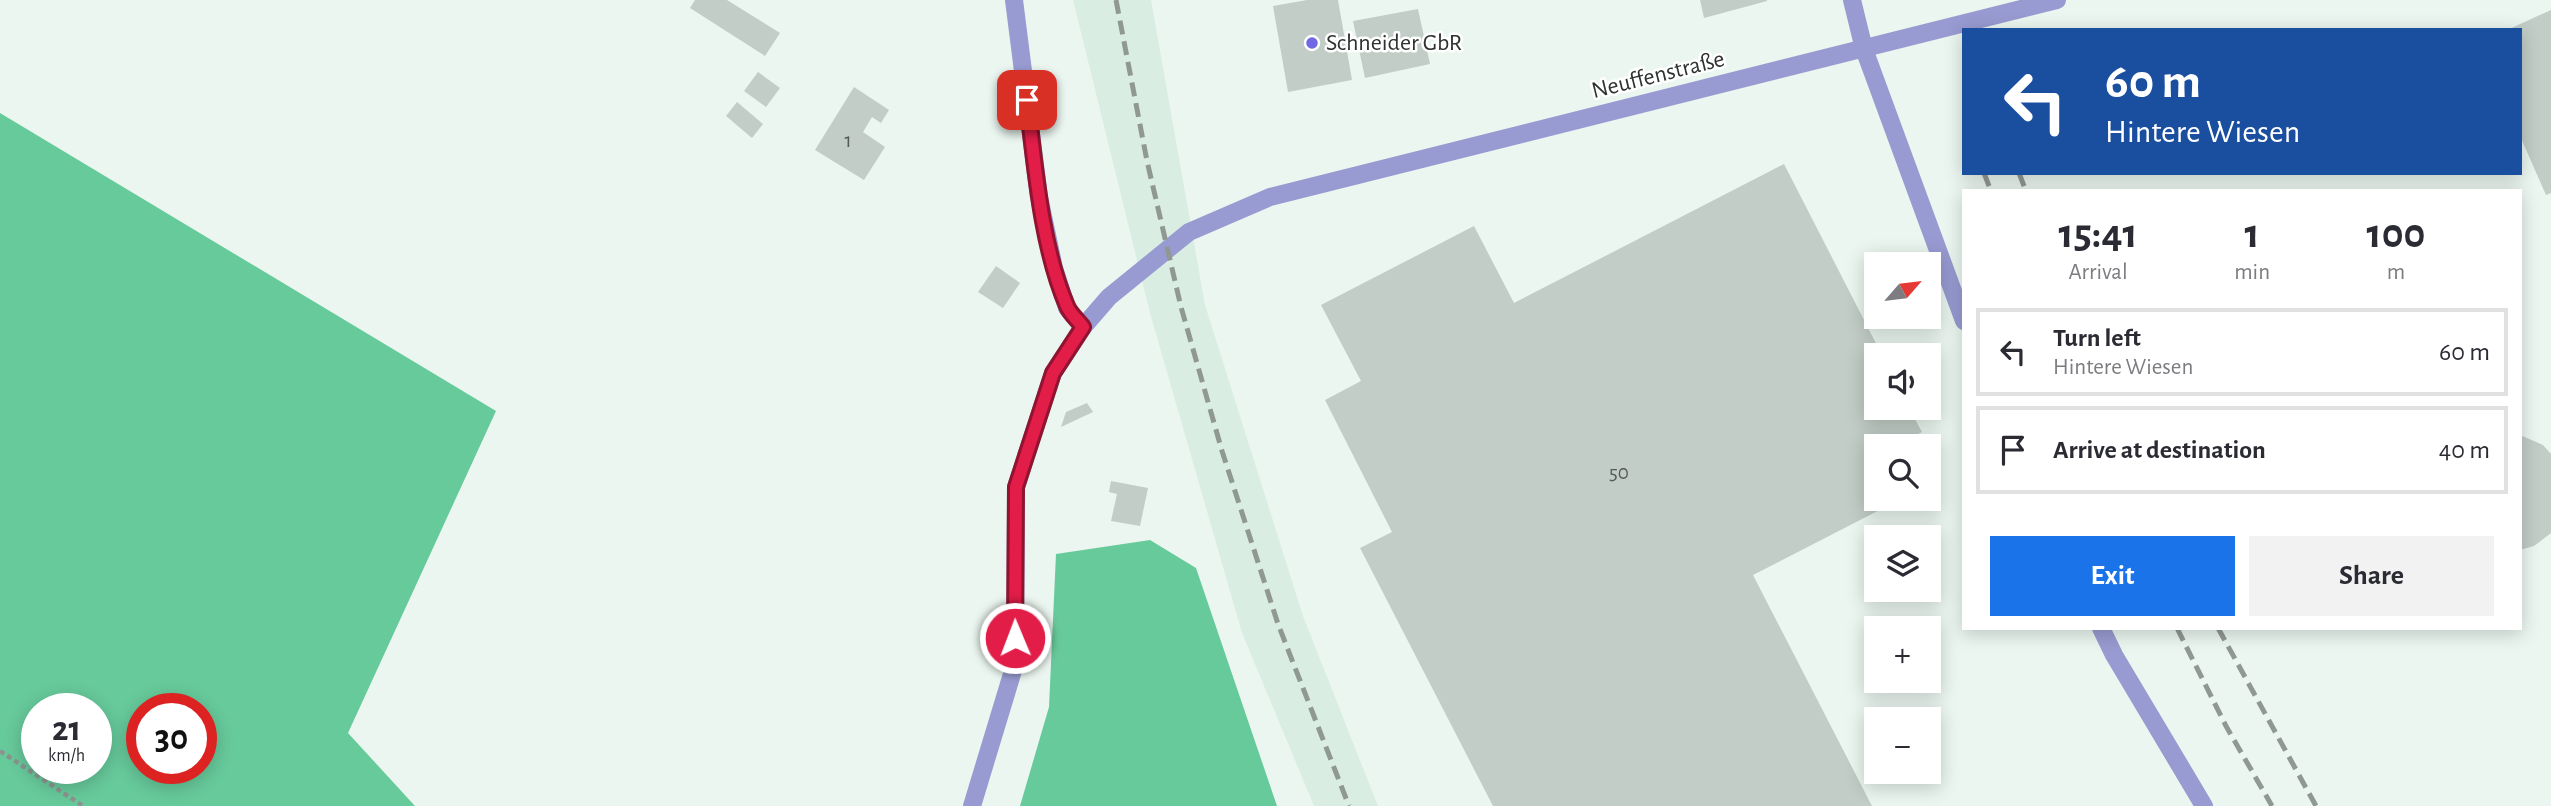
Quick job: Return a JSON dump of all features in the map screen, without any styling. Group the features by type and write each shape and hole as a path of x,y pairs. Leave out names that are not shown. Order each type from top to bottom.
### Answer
{"street":[{"path":"1014,0 1039,197 1054,268 1068,308 1083,327"},
{"path":"1852,0 1864,49 1962,316"},
{"name":"Neuffenstraße","path":"972,806 1015,664 1016,487 1053,373 1083,327 1109,297 1189,232 1270,197 2057,0"},
{"path":"2102,630 2114,655 2204,806"}],"path":[{"path":"0,751 82,806"}],"shaded area":[{"path":"1073,0 1151,0 1205,305 1303,616 1378,806 1314,806 1242,633 1150,313"}],"green space":[{"path":"0,113 496,411 348,733 415,806 0,806"},
{"path":"1150,540 1196,568 1277,806 1020,806 1049,707 1056,554"}],"building":[{"path":"695,0 727,0 780,33 765,56 690,8"},
{"name":"Schneider GbR","path":"1307,0 1338,0 1352,80 1288,92 1273,6"},
{"path":"1700,0 1767,0 1767,1 1704,18"},
{"path":"1418,9 1430,64 1365,78 1353,21"},
{"path":"2551,10 2551,193 2546,195 2522,141 2522,28 2511,28"},
{"path":"758,72 780,88 766,107 744,91"},
{"path":"854,87 889,110 881,123 872,117 863,132 885,147 864,180 815,150"},
{"path":"737,102 763,124 752,138 726,116"},
{"path":"1784,164 1864,320 1864,329 1869,329 1876,343 1864,343 1864,420 1916,420 1922,432 1864,434 1864,511 1878,511 1753,575 1872,806 1493,806 1360,548 1392,532 1325,400 1361,381 1321,305 1474,226 1514,303"},
{"path":"996,266 1020,283 1003,308 978,292"},
{"path":"1087,403 1093,412 1061,427 1066,412"},
{"path":"2522,436 2543,445 2551,454 2551,533 2534,546 2522,549"},
{"path":"1111,481 1148,488 1140,526 1111,521 1117,494 1109,492"}],"railway":[{"path":"1116,0 1147,161 1181,307 1222,451 1278,624 1349,806"},
{"path":"1985,175 1990,189"},
{"path":"2020,175 2025,189"},
{"path":"2178,630 2226,726 2272,806"},
{"path":"2219,630 2316,806"}],"place":[{"name":"Schneider GbR","path":"1312,43"}],"route":[{"path":"1015,638 1016,487 1053,373 1083,327 1068,308 1054,268 1039,197 1027,100"}]}
